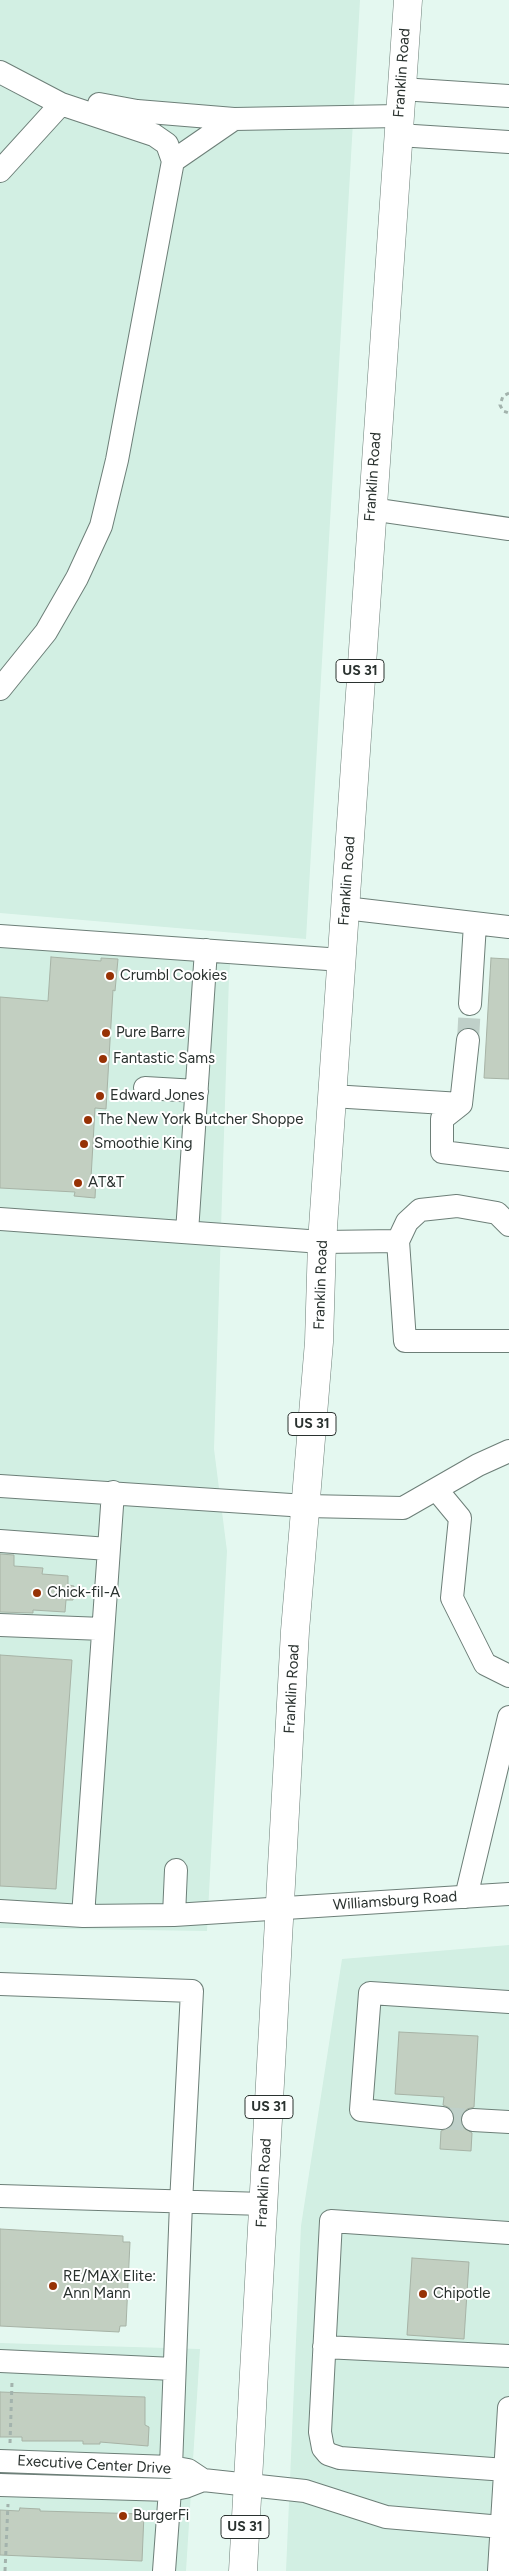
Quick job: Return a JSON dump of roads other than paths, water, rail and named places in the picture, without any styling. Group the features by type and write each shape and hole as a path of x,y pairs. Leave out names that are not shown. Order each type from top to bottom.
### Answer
{"main road":[{"name":"Franklin Road","path":"244,2571 295,1631 319,1342 322,1242 371,509 408,0"}],"street":[{"path":"0,72 54,100 154,135 166,144 173,161 117,460 101,526 77,578 46,632 0,688"},
{"path":"401,89 509,96"},
{"path":"54,100 137,111 234,119 398,126 509,142"},
{"path":"0,171 54,100"},
{"path":"173,161 234,119"},
{"path":"371,509 509,529"},
{"path":"345,908 509,927"},
{"path":"470,1004 475,924"},
{"path":"0,936 342,960"},
{"path":"187,1232 206,950"},
{"path":"468,1040 461,1104 442,1120 442,1152 509,1160"},
{"path":"145,1088 197,1092"},
{"path":"332,1096 461,1104"},
{"path":"509,1225 497,1213 457,1206 420,1210 406,1222 398,1241 405,1341 509,1341"},
{"path":"0,1219 322,1242 398,1241"},
{"path":"0,1486 306,1506 402,1508 478,1465 509,1452"},
{"path":"436,1489 460,1518 452,1598 484,1664 509,1676"},
{"path":"83,1916 113,1492"},
{"path":"0,1541 108,1549"},
{"path":"0,1625 102,1629"},
{"path":"466,1896 500,1795 509,1717"},
{"path":"174,1915 176,1870"},
{"name":"Williamsburg Road","path":"0,1911 83,1916 174,1915 509,1894"},
{"path":"0,1984 192,1991 180,2203 174,2368 183,2479 164,2571"},
{"path":"442,2118 362,2110 370,1993 509,2002"},
{"path":"473,2120 509,2122"},
{"path":"0,2196 180,2203 263,2204"},
{"path":"506,2470 344,2459 328,2454 323,2448 320,2439 331,2221 509,2233"},
{"path":"324,2347 509,2356"},
{"path":"0,2360 174,2368"},
{"path":"499,2571 509,2408"},
{"name":"Executive Center Drive","path":"0,2461 183,2479"},
{"path":"183,2479 248,2484 305,2492 386,2518 502,2527"},
{"name":"Executive Center Drive","path":"0,2485 183,2479"}],"tunnel":[{"path":"468,1040 470,1004"},
{"path":"442,2118 473,2120"}],"place":[{"name":"Crumbl Cookies","path":"110,976"},
{"name":"Pure Barre","path":"106,1033"},
{"name":"Fantastic Sams","path":"103,1059"},
{"name":"Edward Jones","path":"100,1096"},
{"name":"The New York Butcher Shoppe","path":"88,1120"},
{"name":"Smoothie King","path":"84,1144"},
{"name":"AT&T","path":"78,1183"},
{"name":"Chick-fil-A","path":"37,1593"},
{"name":"RE/MAX Elite: Ann Mann","path":"53,2286"},
{"name":"Chipotle","path":"423,2294"},
{"name":"BurgerFi","path":"123,2516"}]}
